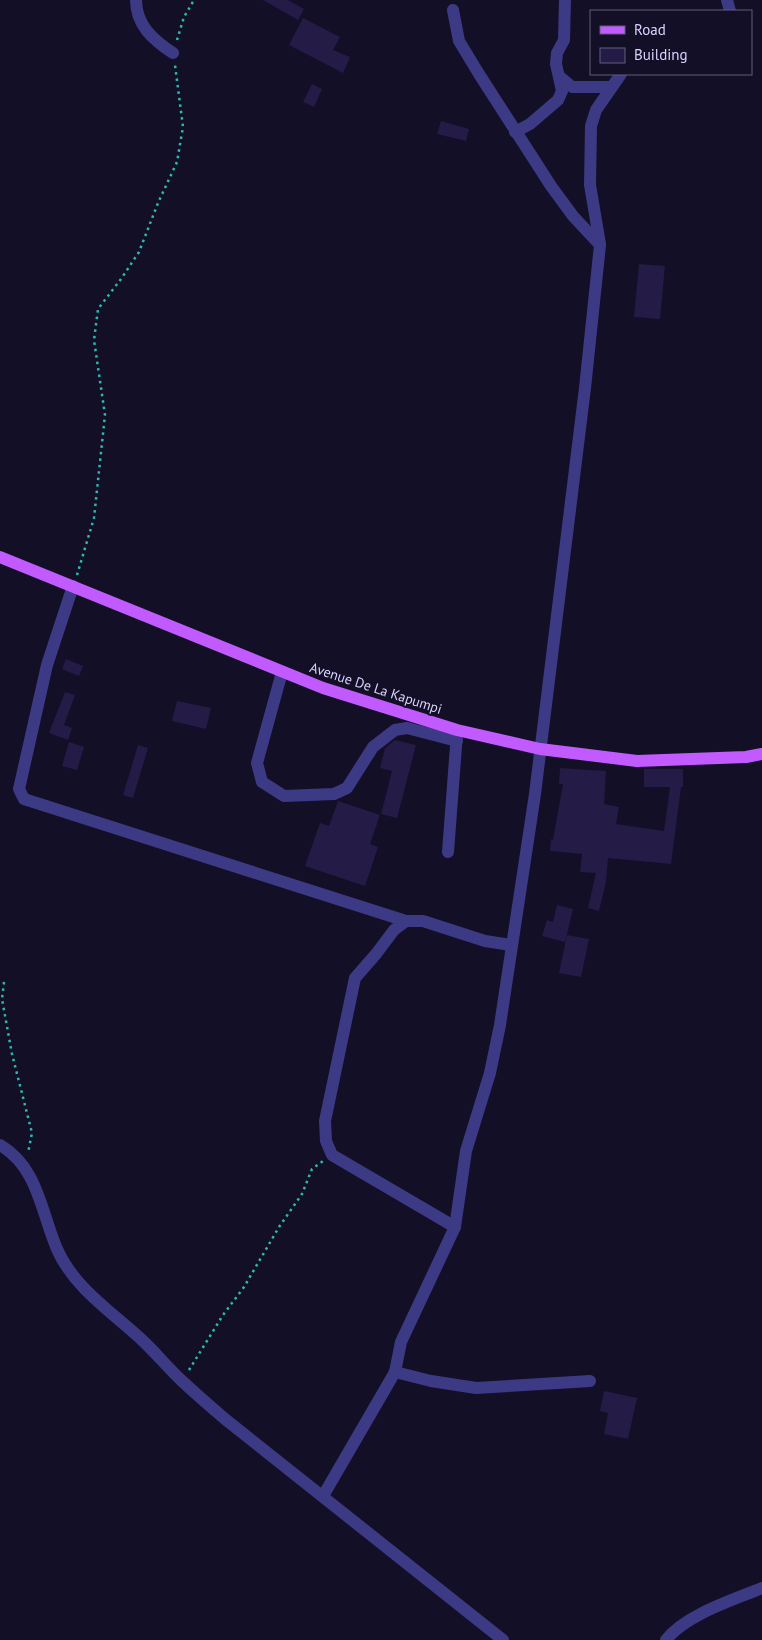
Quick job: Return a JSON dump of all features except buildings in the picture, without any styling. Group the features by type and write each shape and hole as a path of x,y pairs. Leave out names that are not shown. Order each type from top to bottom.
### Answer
{"main road":[{"name":"Avenue De La Kapumpi","path":"0,556 282,672 457,735 540,749 636,761 746,758 762,754"}],"street":[{"path":"136,0 140,21 148,33 159,44 173,53"},
{"path":"515,132 530,124 558,100 562,91 556,64 558,53 564,40 565,0"},
{"path":"453,10 459,41 515,132 573,216 600,245"},
{"path":"323,1496 394,1372 401,1342 454,1227 466,1151 490,1073 500,1025 535,794 585,388 600,245 590,185 591,126 596,110 620,75"},
{"path":"559,76 572,87 612,86"},
{"path":"73,586 48,665 28,747 19,789 24,799 406,921 423,921 485,941 511,944"},
{"path":"282,672 258,764 262,782 284,796 334,794 347,788 373,747 394,730 408,728 457,735 448,852"},
{"path":"406,921 394,930 355,978 324,1121 326,1141 332,1155 454,1227"},
{"path":"0,1145 7,1149 24,1166 38,1192 57,1249 78,1282 144,1342 182,1381 225,1419 503,1640"},
{"path":"394,1372 431,1381 476,1388 590,1381"},
{"path":"666,1640 672,1632 706,1611 762,1588"}],"path":[{"path":"73,586 94,518 105,415 94,340 98,309 139,252 158,203 177,162 183,127 173,53 184,17 194,0"},
{"path":"4,982 2,999 12,1054 32,1133 24,1166"},
{"path":"182,1381 223,1315 244,1288 279,1227 302,1194 312,1169 332,1155"}]}
